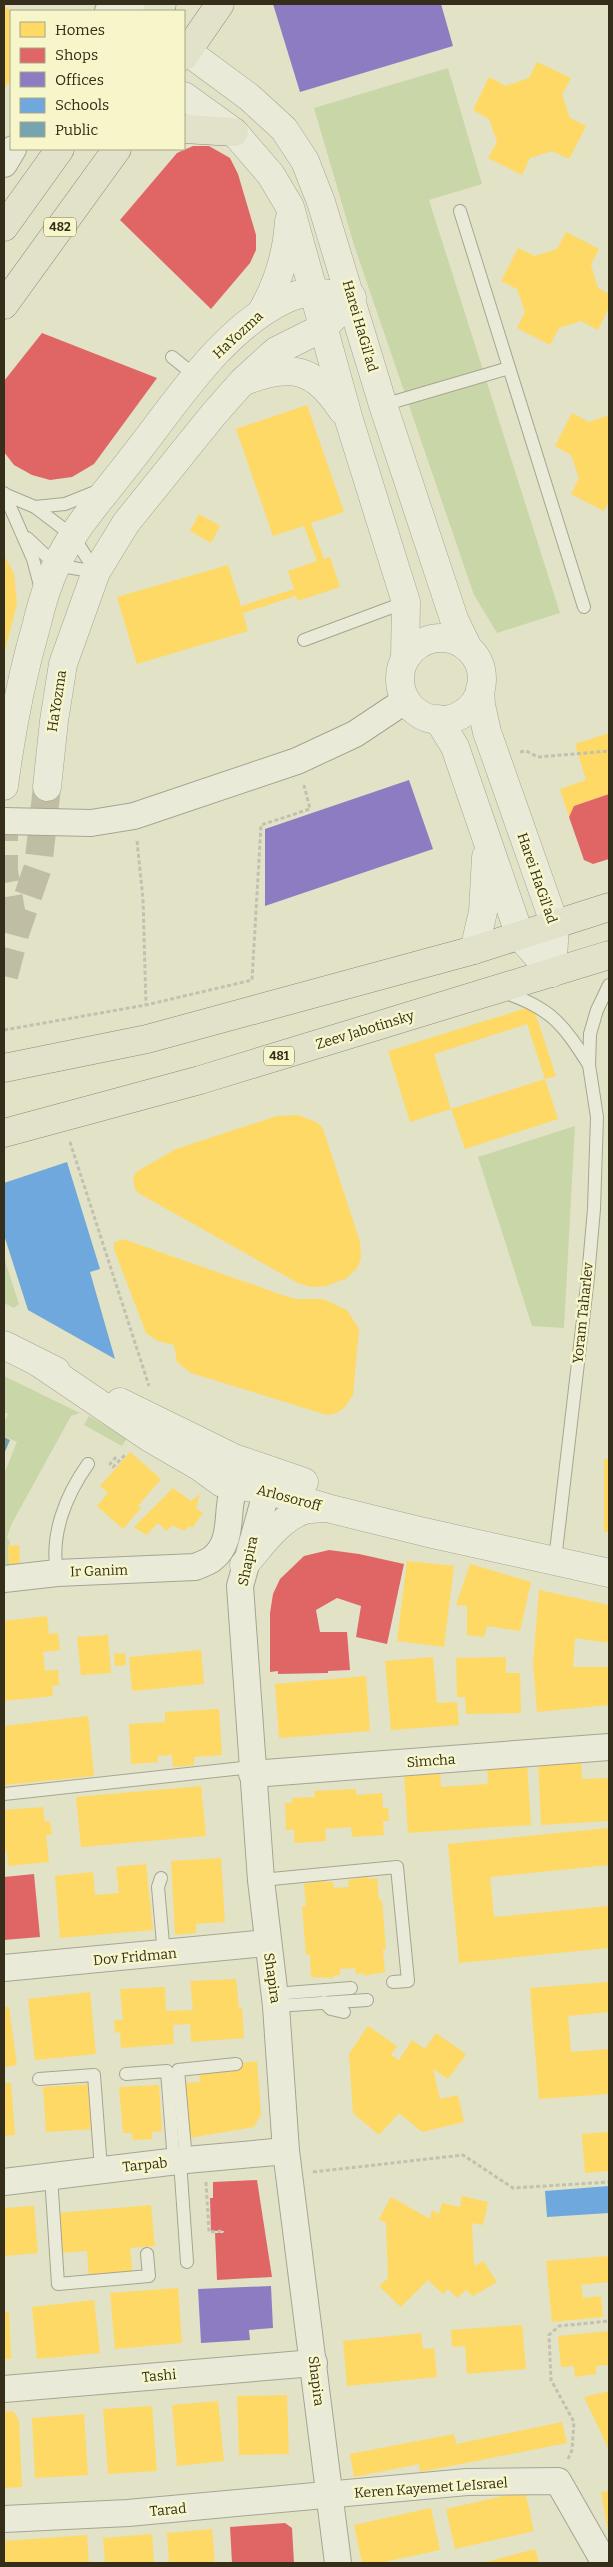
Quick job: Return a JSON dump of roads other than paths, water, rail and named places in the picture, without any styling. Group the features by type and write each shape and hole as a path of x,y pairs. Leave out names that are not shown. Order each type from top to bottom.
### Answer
{"main road":[{"path":"185,52 220,4"},
{"path":"185,129 234,132"},
{"path":"4,227 59,150"},
{"name":"482","path":"4,305 118,151"},
{"path":"4,1068 148,1039 474,950 609,907"},
{"name":"Zeev Jabotinsky","path":"4,1133 200,1080 609,955"}],"street":[{"name":"Harei HaGil'ad","path":"185,52 249,97 284,129 305,161 321,202 352,297 383,405 454,619 468,648"},
{"path":"185,97 234,132 271,175 290,207 349,420 406,602 405,658 400,679 406,700 414,710 426,717 438,719 450,719 469,708 480,689 480,667 468,648 446,638 434,638 418,645 405,658"},
{"path":"4,164 12,150"},
{"path":"262,311 274,289 288,244 290,207"},
{"name":"HaYozma","path":"4,786 15,714 43,601 56,565 73,536 228,340 262,311 288,298 314,291 352,297"},
{"name":"HaYozma","path":"47,787 54,721 63,664 96,572 126,523 213,415 244,381 276,351 324,328 352,297"},
{"path":"244,381 275,372 295,372 310,376 322,383 349,420"},
{"name":"Harei HaGil'ad","path":"480,689 483,718 496,759 555,925 552,972"},
{"path":"4,821 92,823 134,816 297,761 355,734 406,700"},
{"path":"438,719 455,747 520,936 552,972"},
{"path":"474,950 481,926 485,895 484,830"},
{"name":"Arlosoroff","path":"4,1345 254,1466 330,1490 446,1521 547,1558"},
{"name":"Arlosoroff","path":"38,1363 150,1438 200,1467 222,1483 267,1490 327,1508 424,1532 609,1573"},
{"path":"235,1486 243,1474 254,1466 267,1490"},
{"name":"Ir Ganim","path":"195,1567 213,1559 230,1529 235,1486"},
{"name":"Shapira","path":"267,1490 242,1575 252,1771 260,1880 275,2000 288,2163 338,2563"},
{"path":"242,1575 272,1534 292,1516 304,1510 327,1508"},
{"name":"Ir Ganim","path":"4,1579 57,1573 220,1566 229,1572 242,1575"},
{"name":"Simcha","path":"252,1771 609,1747"},
{"name":"Dov Fridman","path":"4,1968 164,1955 267,1943"},
{"name":"Tarpab","path":"4,2182 180,2161 288,2163"},
{"name":"Tashi","path":"4,2389 314,2363"},
{"name":"Keren Kayemet LeIsrael","path":"331,2495 467,2482 558,2481 602,2558 602,2563"},
{"name":"Tarad","path":"4,2519 128,2513 331,2495"}],"lane":[{"path":"460,211 584,607"},
{"path":"172,357 197,377"},
{"path":"383,405 509,368"},
{"path":"35,507 65,504 112,485"},
{"path":"4,494 35,507 73,536 96,572"},
{"path":"4,494 24,535 40,579 43,601"},
{"path":"24,535 56,565 96,572"},
{"path":"304,640 406,602"},
{"name":"Yoram Taharlev","path":"547,1558 588,1277 594,1209 597,1117 589,1065 590,1034 597,1010 609,985"},
{"name":"Yoram Taharlev","path":"496,990 526,1000 546,1011 572,1039 589,1065"},
{"path":"57,1573 54,1558 56,1534 73,1485 88,1464"},
{"path":"4,1794 252,1771"},
{"path":"260,1880 398,1867 408,1981 393,1982"},
{"path":"161,1878 158,1887 164,1955"},
{"path":"275,2000 351,1988"},
{"path":"275,2000 324,2002 367,2000"},
{"path":"324,2002 331,2009 344,2012"},
{"path":"187,2262 180,2161 178,2070 236,2064"},
{"path":"126,2074 167,2071 180,2161"},
{"path":"38,2079 94,2075 101,2169"},
{"path":"51,2176 58,2284 149,2276 147,2254"}],"tunnel":[{"path":"4,976 15,934 38,867 47,787"},
{"path":"4,813 4,871 15,933"}]}
